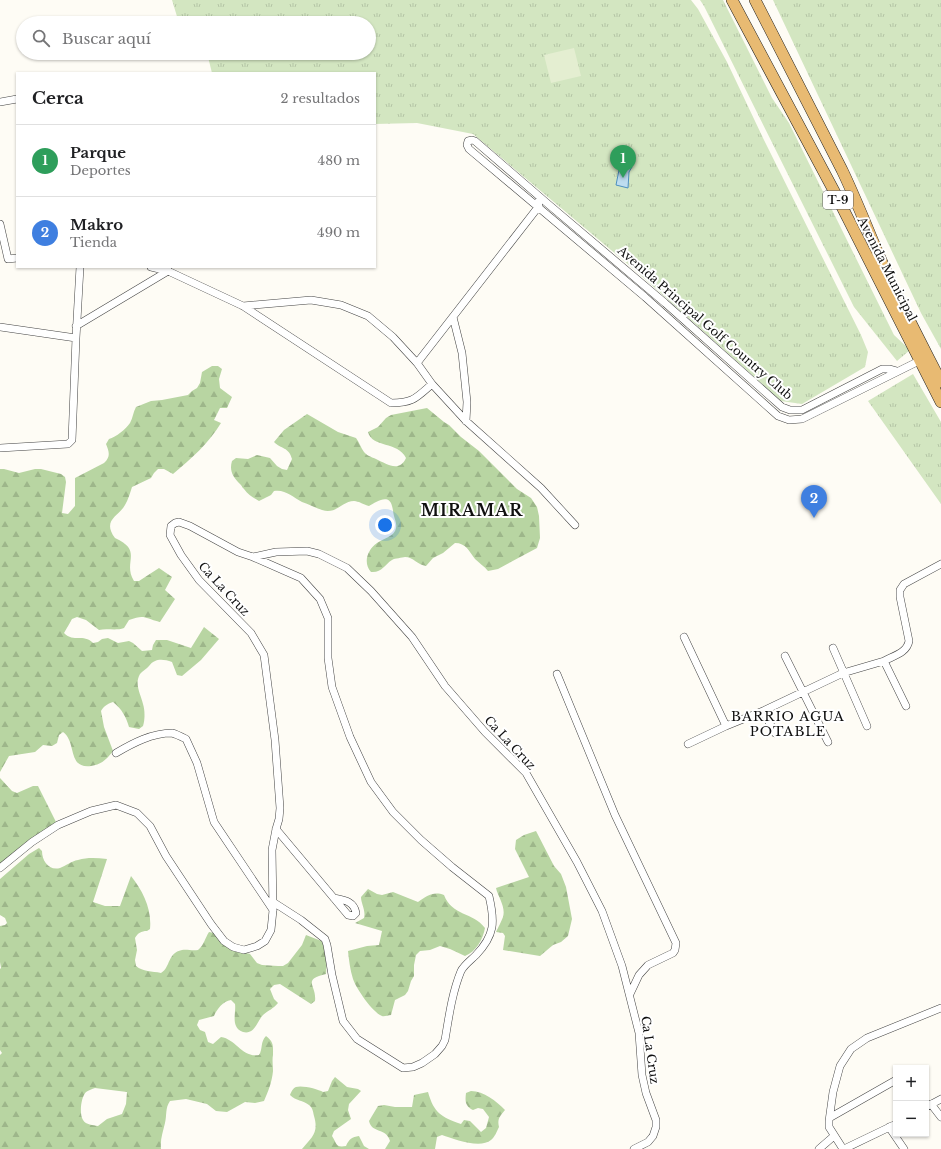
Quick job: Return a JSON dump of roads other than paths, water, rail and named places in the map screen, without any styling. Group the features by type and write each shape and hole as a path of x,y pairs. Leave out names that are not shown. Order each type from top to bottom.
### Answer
{"highway":[{"name":"Avenida Municipal","path":"732,0 834,191 941,402"},
{"name":"Avenida Municipal","path":"755,0 842,170 899,299 941,382"}],"street":[{"path":"0,102 16,99"},
{"name":"Avenida Principal Golf Country Club","path":"468,141 475,141 665,303 782,407 790,410 802,410 882,369 897,371 802,419 789,420 778,416 645,297 539,206 469,149 467,145 468,141"},
{"path":"417,363 539,206 536,193"},
{"path":"0,224 8,259"},
{"path":"0,262 16,258"},
{"path":"0,448 68,444 72,440 76,326 80,268"},
{"path":"76,326 167,269 243,306 391,403 404,403 416,398 432,384"},
{"path":"243,306 311,300 341,305 368,316 393,337 417,363 432,384 466,421 541,488 575,525"},
{"path":"453,317 462,353 467,402 466,421"},
{"path":"0,327 76,338"},
{"path":"897,371 919,360"},
{"name":"Ca La Cruz","path":"0,868 32,842 58,825 91,811 116,805 137,813 150,826 166,856 210,924 224,941 233,947 244,950 257,946 265,941 271,930 274,910 272,850 280,808 275,740 264,655 251,633 199,580 181,555 170,535 171,526 179,522 190,526 238,552 253,557 276,552 307,551 319,554 347,568 371,591 412,637 450,692 485,732 526,773 602,911 622,966 630,994 638,1033 642,1075 646,1092 656,1120 656,1127 653,1136 648,1142 634,1149"},
{"path":"253,557 301,578 320,599 328,618 328,658 332,687 350,737 371,782 393,812 421,840 489,896 494,922 489,939 462,968 454,988 445,1040 435,1054 414,1067 403,1068 357,1039 343,1021 325,939 301,920 273,902"},
{"path":"688,744 763,711 843,673 884,661 905,650 909,641 900,597 900,590 904,584 941,564"},
{"path":"684,637 726,726"},
{"path":"832,648 867,726"},
{"path":"785,656 828,742"},
{"path":"884,661 906,706"},
{"path":"557,674 615,815 676,943 673,953 648,965 639,975 630,994"},
{"path":"763,711 775,733"},
{"path":"116,753 150,736 173,733 186,739 197,764 214,822 274,910"},
{"path":"276,829 334,898"},
{"path":"893,1125 844,1149 829,1127 833,1092 840,1066 851,1049 867,1038 941,1008"},
{"path":"831,1117 893,1082"},
{"path":"941,1099 929,1106 941,1117"},
{"path":"819,1149 834,1136"},
{"path":"898,1137 904,1149"}],"water":[{"path":"620,165 632,167 629,172 628,188 616,185"}],"place":[{"name":"Parque","path":"623,178"},
{"name":"Makro","path":"814,518"}],"district":[{"name":"MIRAMAR","path":"472,510"},
{"name":"BARRIO AGUA POTABLE","path":"788,724"}]}
